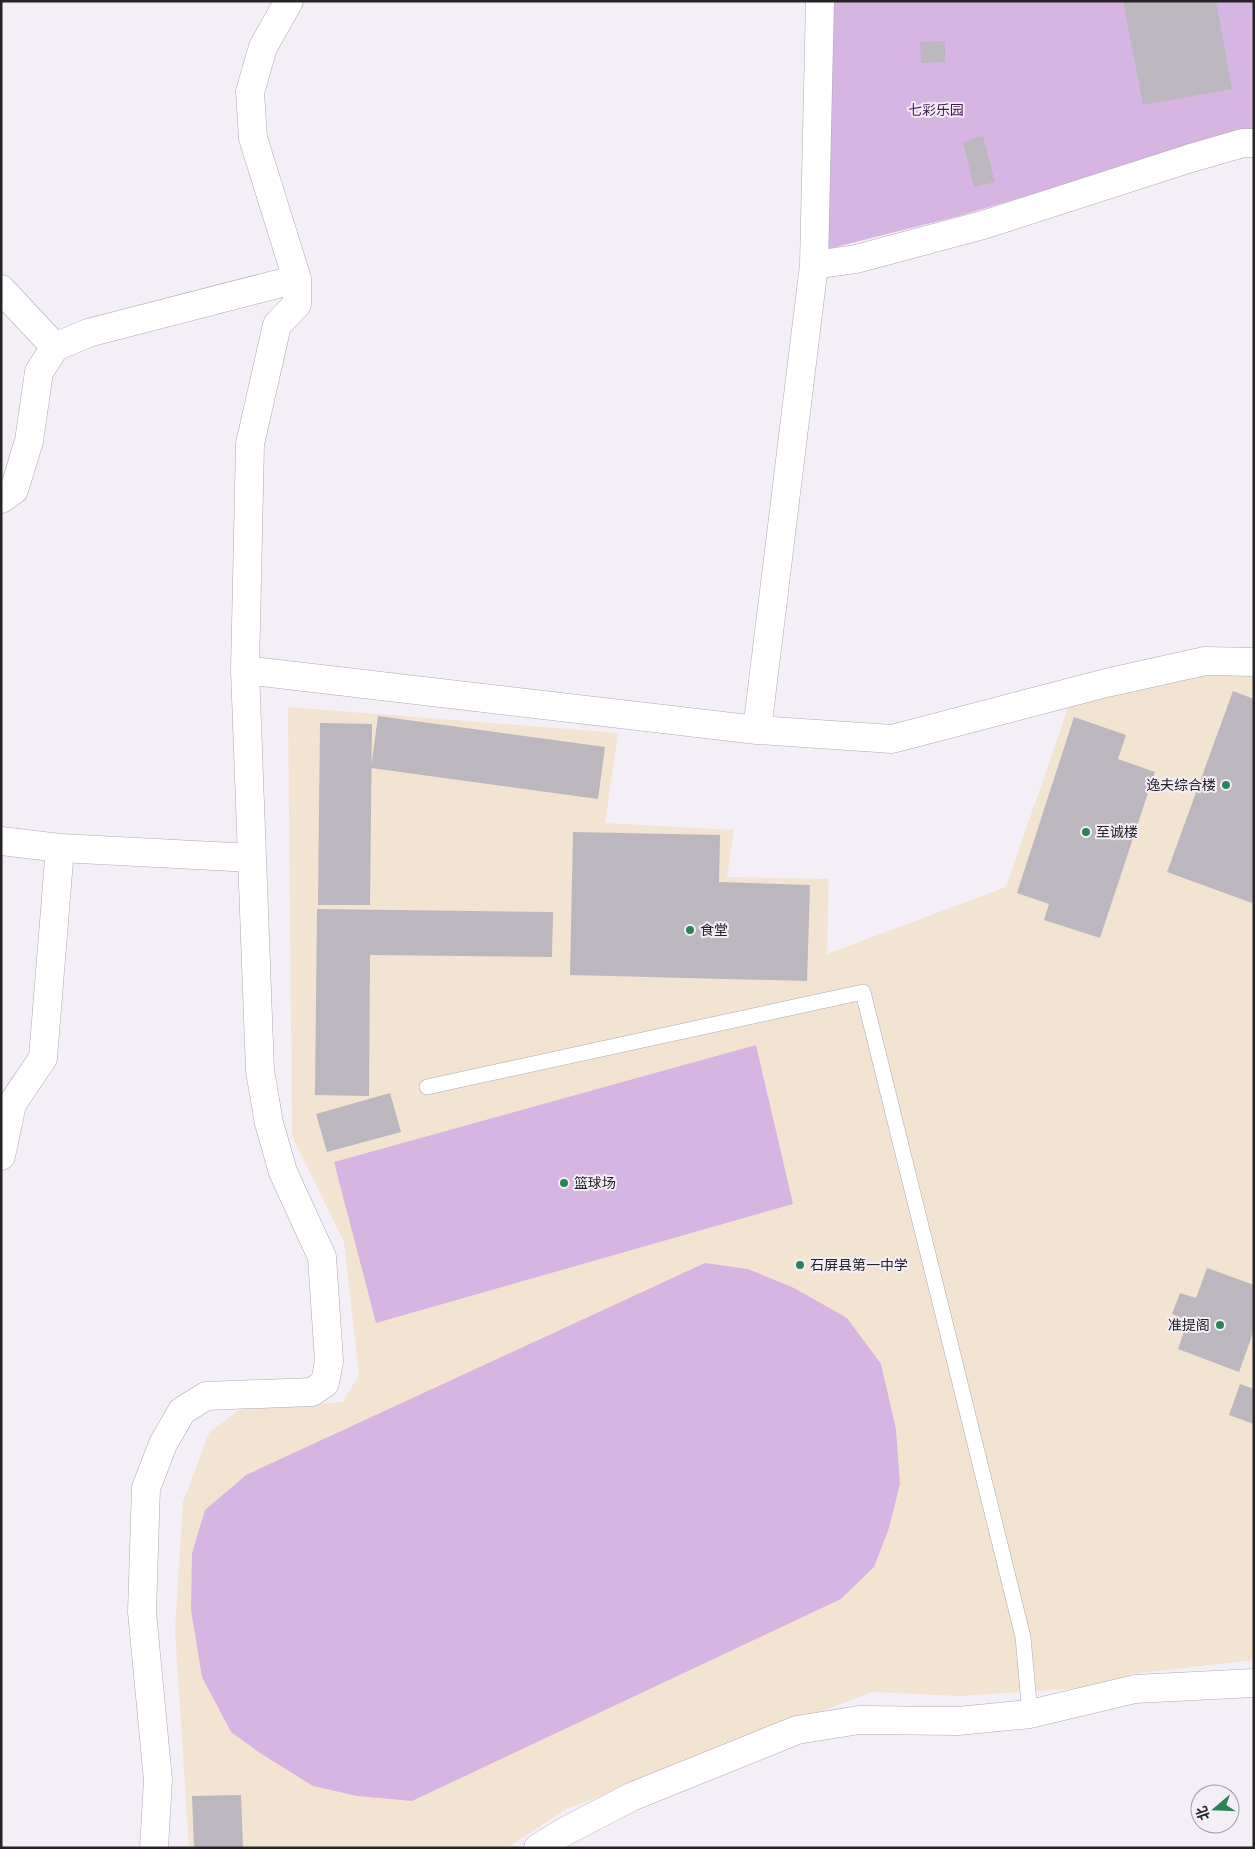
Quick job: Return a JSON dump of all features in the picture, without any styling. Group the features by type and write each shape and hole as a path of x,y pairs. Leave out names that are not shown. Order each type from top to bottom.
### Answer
{"street":[{"path":"154,1848 158,1780 142,1612 146,1488 164,1444 182,1411 206,1396 312,1392 326,1383 329,1361 322,1258 283,1172 269,1123 260,1071 245,670 250,444 277,325 297,304 298,279 283,237 253,138 250,92 263,46 289,1"},
{"path":"757,730 814,265 820,1"},
{"path":"814,265 856,259 983,225 1191,158 1243,143 1254,143"},
{"path":"1,500 14,490 29,442 39,372 55,347 88,333 298,279"},
{"path":"1,288 55,347"},
{"path":"245,670 757,730 892,739 1106,684 1205,661 1254,662"},
{"path":"1,841 60,848 252,858"},
{"path":"1,1156 12,1104 43,1058 60,848"},
{"path":"538,1848 631,1797 797,1730 860,1720 958,1721 1030,1714 1136,1688 1254,1683"}],"lane":[{"path":"427,1086 864,992 1023,1637 1030,1714"}],"shaded area":[{"name":"石屏县第一中学","path":"1254,672 1254,1660 1131,1674 1100,1687 960,1696 872,1692 566,1809 507,1848 189,1848 175,1630 183,1502 209,1433 239,1410 343,1402 359,1375 344,1242 292,1136 288,707 618,733 605,823 734,830 727,877 829,879 827,954 1006,887 1069,705 1208,675"}],"green space":[{"name":"七彩乐园","path":"830,1 1254,1 1254,133 1218,139 959,216 824,250"},
{"name":"篮球场","path":"756,1045 793,1204 376,1323 334,1162"},
{"path":"705,1263 748,1269 794,1288 847,1318 881,1364 896,1429 900,1484 889,1528 874,1567 841,1599 412,1801 357,1796 313,1786 260,1753 231,1732 202,1677 191,1610 192,1553 205,1510 246,1475"}],"building":[{"path":"1123,1 1216,1 1232,89 1143,105"},
{"path":"945,41 945,62 921,63 920,42"},
{"path":"983,136 995,182 974,187 963,142"},
{"name":"逸夫综合楼","path":"1233,691 1254,699 1254,897 1252,903 1167,872"},
{"path":"378,716 605,747 598,799 371,768"},
{"name":"至诚楼","path":"1074,717 1126,735 1118,759 1155,772 1100,938 1044,920 1049,904 1017,893"},
{"path":"320,723 372,724 370,905 318,905"},
{"name":"食堂","path":"573,832 720,835 719,882 810,885 807,981 570,975"},
{"path":"317,909 553,912 552,957 370,955 369,1096 315,1095"},
{"path":"390,1093 401,1132 327,1152 316,1114"},
{"name":"准提阁","path":"1207,1268 1254,1285 1254,1330 1239,1372 1178,1349 1188,1320 1172,1314 1180,1293 1196,1298"},
{"path":"1240,1384 1254,1389 1254,1424 1229,1415"},
{"path":"241,1795 243,1848 194,1848 192,1796"}],"place":[{"name":"逸夫综合楼","path":"1226,785"},
{"name":"至诚楼","path":"1086,832"},
{"name":"食堂","path":"690,930"},
{"name":"篮球场","path":"564,1183"},
{"name":"石屏县第一中学","path":"800,1265"},
{"name":"准提阁","path":"1220,1325"}]}
